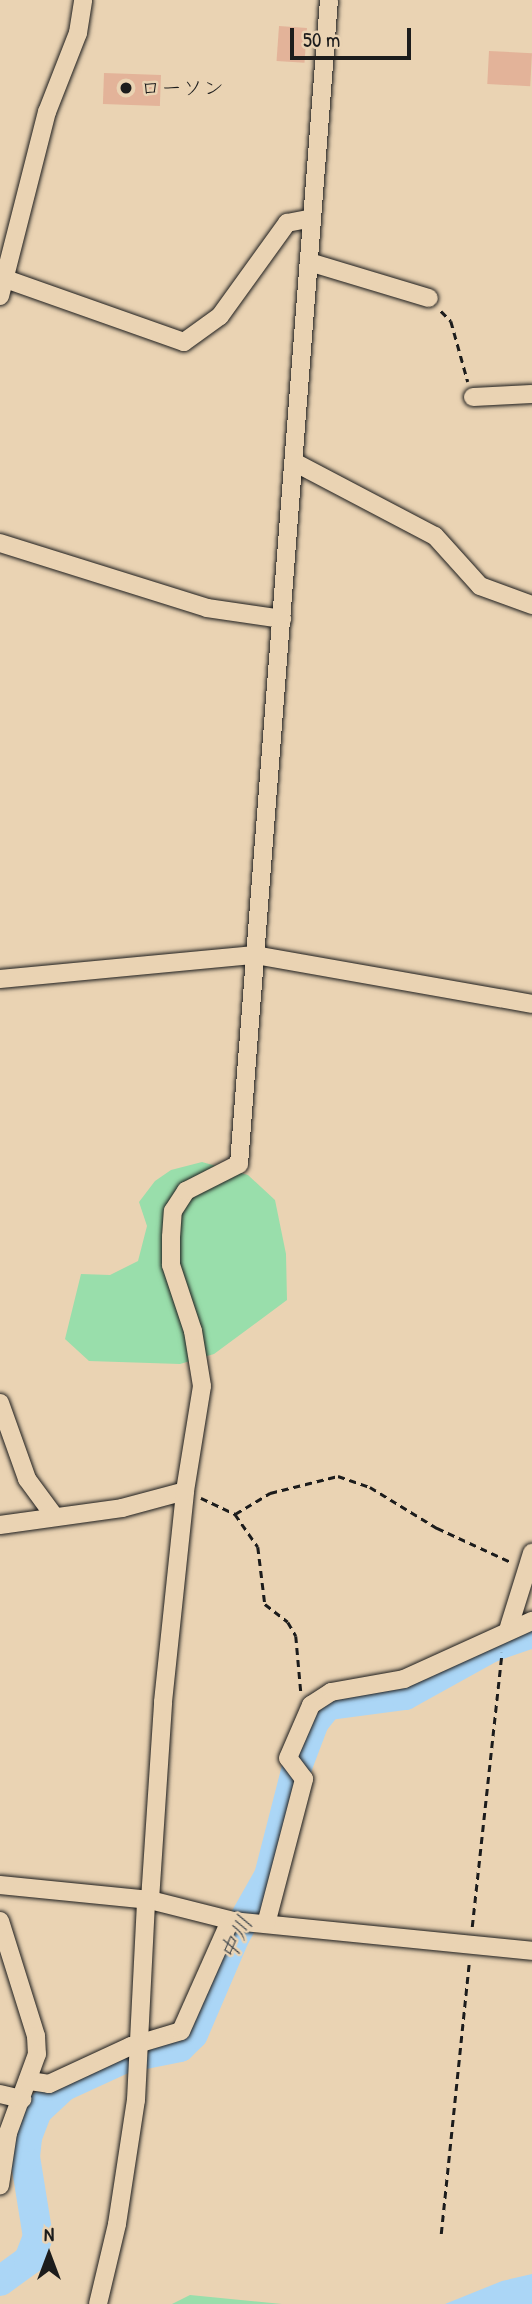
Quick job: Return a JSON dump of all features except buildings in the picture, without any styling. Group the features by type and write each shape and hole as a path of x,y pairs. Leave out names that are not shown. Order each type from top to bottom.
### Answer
{"street":[{"path":"0,296 2,277 47,112 78,33 83,0"},
{"path":"98,2304 117,2224 142,2043 151,1832 185,1491 201,1369 171,1265 173,1211 186,1191 199,1181 239,1164 328,0"},
{"path":"2,277 184,342 220,316 288,223 312,218"},
{"path":"309,262 429,298"},
{"path":"473,397 532,394"},
{"path":"294,462 435,536 480,586 532,605"},
{"path":"0,543 206,608 282,620"},
{"path":"0,979 255,955 532,1004"},
{"path":"0,1403 27,1479 55,1517"},
{"path":"0,1525 122,1508 185,1491"},
{"path":"508,1630 530,1561"},
{"path":"30,2081 49,2084 142,2043 181,2031 245,1922 296,1768 302,1724 311,1705 331,1692 404,1679 532,1621"},
{"path":"0,1885 148,1900 245,1922 532,1951"},
{"path":"0,1921 36,2036 30,2081 8,2133 0,2185"},
{"path":"0,2094 22,2099"}],"path":[{"path":"429,298 451,321 473,397"},
{"path":"235,1514 270,1493 338,1476 370,1487 437,1528 530,1561"},
{"path":"185,1491 235,1514 258,1547 265,1604 288,1622 296,1636 302,1724"}],"green space":[{"path":"202,1162 248,1175 275,1200 286,1254 287,1300 214,1354 180,1364 89,1361 65,1339 81,1274 110,1275 138,1261 147,1226 139,1202 155,1181 171,1170"},
{"path":"190,2295 282,2304 172,2304"}],"water":[{"path":"532,2274 532,2304 445,2304 502,2281"}],"waterway":[{"name":"中川","path":"0,2281 29,2260 38,2237 25,2157 27,2137 37,2111 64,2086 125,2058 180,2047 193,2034 235,1936 269,1876 297,1767 314,1722 328,1705 405,1695 492,1647 532,1633"}],"place":[{"name":"ローソン","path":"126,88"}]}
